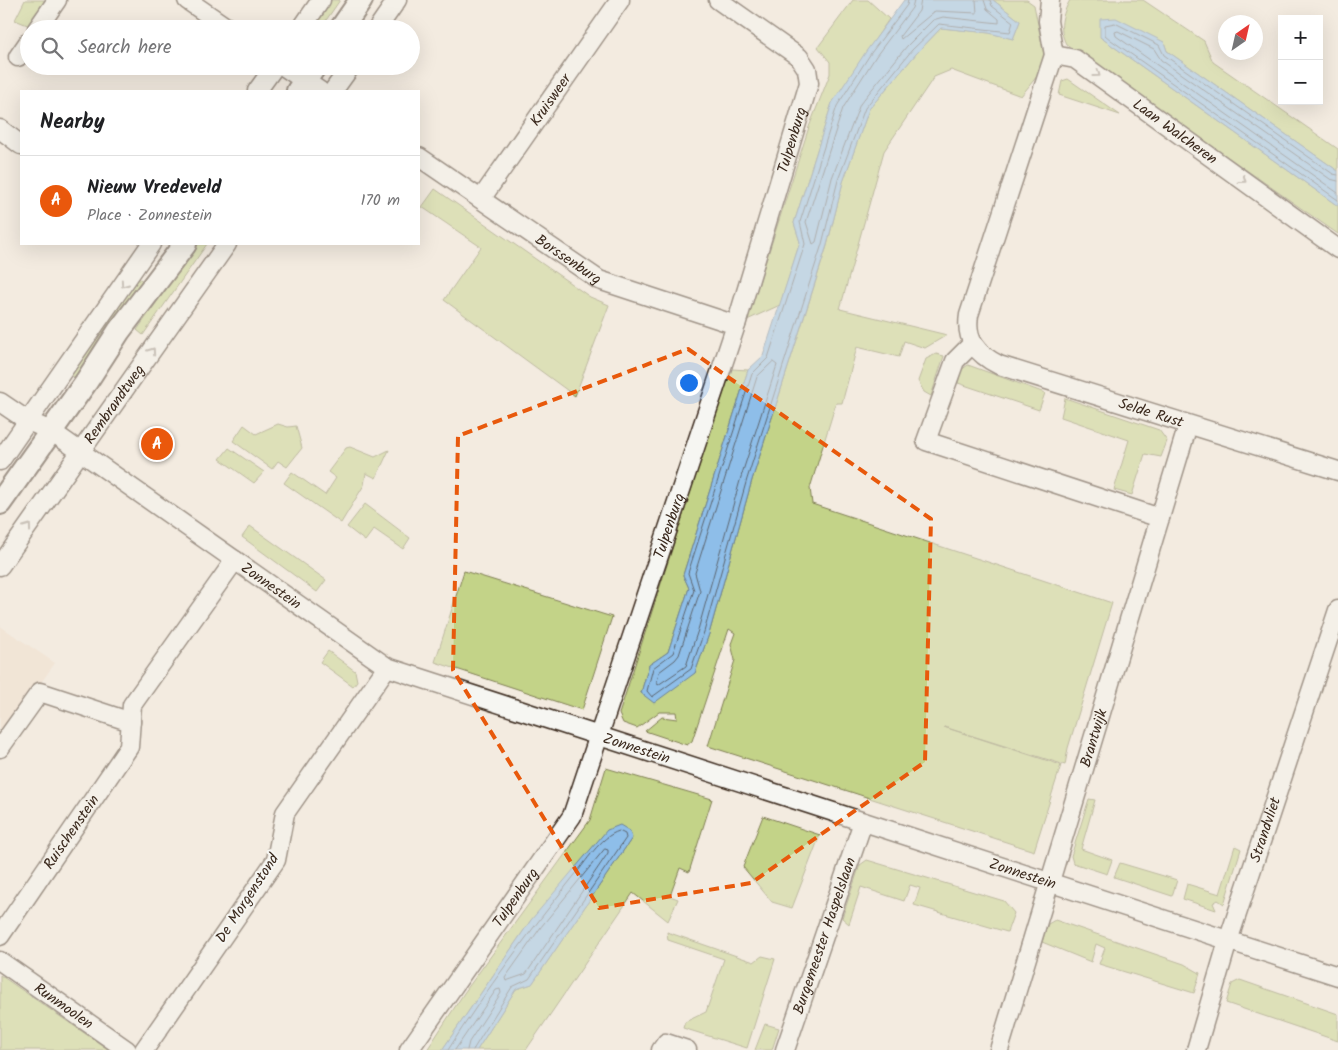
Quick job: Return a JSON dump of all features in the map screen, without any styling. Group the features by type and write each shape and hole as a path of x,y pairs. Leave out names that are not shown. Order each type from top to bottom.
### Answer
{"street":[{"path":"43,20 57,0"},
{"path":"187,0 216,20"},
{"path":"307,20 321,0"},
{"path":"347,20 361,0"},
{"path":"383,20 397,0"},
{"name":"Kruisweer","path":"481,199 620,0"},
{"name":"Tulpenburg","path":"409,1050 569,822 736,325 809,83 806,69 799,57 718,0"},
{"path":"1050,0 1048,21 1054,55 968,315 967,329 972,344 955,361 926,441 1160,518"},
{"name":"Laan Walcheren","path":"1054,55 1075,59 1338,249"},
{"path":"258,90 268,75"},
{"path":"298,75 310,82"},
{"path":"334,90 344,75"},
{"path":"0,129 20,143"},
{"name":"Borssenburg","path":"420,158 599,280 736,325"},
{"path":"0,461 151,245"},
{"path":"0,503 119,331 184,245"},
{"name":"Rembrandtweg","path":"0,566 226,245"},
{"name":"Selde Rust","path":"972,344 982,357 999,365 1338,472"},
{"name":"Zonnestein","path":"0,402 28,421 51,431 387,667 1337,976"},
{"name":"Brantwijk","path":"998,1050 1188,425"},
{"name":"Ruischenstein","path":"0,936 129,747 132,705 235,560"},
{"name":"Strandvliet","path":"1196,1050 1228,941 1338,610"},
{"name":"De Morgenstond","path":"144,1050 276,860 285,813 387,667"},
{"path":"0,748 40,692 131,722"},
{"name":"Burgemeester Haspelslaan","path":"786,1050 863,822"},
{"name":"Runmoolen","path":"0,961 127,1050"},
{"path":"662,1050 666,1043 687,1050"}],"highlighted area":[{"path":"688,349 931,519 925,762 751,883 599,908 453,670 458,436"}],"shaded area":[{"path":"0,626 55,663 0,740"}],"green space":[{"path":"25,0 47,0 34,20 20,20 20,22 15,20"},
{"path":"329,0 340,0 326,20 315,20"},
{"path":"853,0 868,0 889,19 832,103 794,223 800,242 780,305 747,320 809,127 830,74 830,62 818,47"},
{"path":"993,0 1027,0 1034,5 1046,65 1021,96 951,70 934,77 884,151 840,309 947,335 925,348 904,341 899,357 857,347 842,403 836,403 810,488 812,504 1112,603 1068,748 1065,765 944,727 1061,765 1034,851 708,746 735,660 731,644 735,633 729,629 692,741 687,745 645,731 662,717 677,719 676,712 659,712 637,728 623,723 619,714 711,428 732,369 748,370 683,575 689,588 668,652 649,665 641,693 695,673 709,634 752,480 827,246 843,182 869,109 941,28 990,33 1013,39 1020,21"},
{"path":"1070,0 1143,0 1204,41 1213,62 1338,149 1338,171 1167,51 1164,42 1100,37 1338,206 1338,234 1066,44 1062,32 1062,22"},
{"path":"1068,79 1120,115 1059,95 1062,81"},
{"path":"435,189 590,297 609,305 575,396 444,300 481,247 422,207"},
{"path":"197,245 206,245 143,335 137,330"},
{"path":"137,277 143,281 75,378 68,373"},
{"path":"936,354 944,356 931,396 924,392 918,381 926,359"},
{"path":"968,365 1045,393 1039,410 958,383 961,370"},
{"path":"1065,398 1159,430 1167,441 1161,457 1145,454 1132,495 1114,490 1129,440 1061,417"},
{"path":"278,424 288,427 296,426 302,448 287,467 278,461 272,469 233,441 244,425 256,434"},
{"path":"350,447 375,457 389,450 376,478 366,473 364,485 341,523 284,483 292,472 325,495 336,478 328,472 346,448"},
{"path":"229,448 264,472 254,483 220,459"},
{"path":"365,504 410,538 403,549 374,529 365,541 347,527"},
{"path":"250,526 326,580 317,592 242,537"},
{"path":"464,571 612,617 582,710 435,662"},
{"path":"328,651 355,671 357,681 353,686 320,662"},
{"path":"606,768 712,799 689,872 680,868 670,896 678,899 668,921 633,893 526,1050 477,1050 516,989 532,984 632,838 531,920 442,1050 427,1050 464,993 590,820"},
{"path":"1089,799 1095,800 1081,849 1112,860 1107,874 1073,863 1071,856"},
{"path":"763,816 820,835 792,908 772,902 743,867"},
{"path":"1235,846 1241,849 1224,904 1218,900 1213,903 1216,910 1183,899 1187,884 1220,894"},
{"path":"867,860 1004,901 1014,913 1007,932 914,905 920,888 910,885 904,901 861,887 849,924 842,918 860,865"},
{"path":"1120,863 1177,880 1172,896 1114,877"},
{"path":"1055,920 1184,964 1200,973 1194,993 1099,964 1105,948 1096,944 1091,962 1042,942 1048,924"},
{"path":"667,932 754,962 762,956 775,959 747,1048 683,1028 685,1022 706,1012 724,959 668,940"},
{"path":"0,975 109,1050 0,1050"},
{"path":"1240,980 1338,1014 1338,1041 1226,1003 1232,984"},
{"path":"765,1024 779,1028 772,1050 755,1050"}],"water":[{"path":"904,0 993,0 1020,21 1013,39 989,33 941,28 869,109 843,182 827,245 752,480 709,634 695,673 654,703 641,693 649,665 668,652 689,588 683,575 748,370 763,356 800,242 794,223 832,103 867,50"},
{"path":"1116,18 1164,42 1167,51 1338,171 1338,206 1100,37 1100,19"},
{"path":"620,825 630,831 632,838 532,984 516,989 477,1050 442,1050 531,920 607,830"}],"place":[{"name":"Nieuw Vredeveld","path":"157,444"}]}
